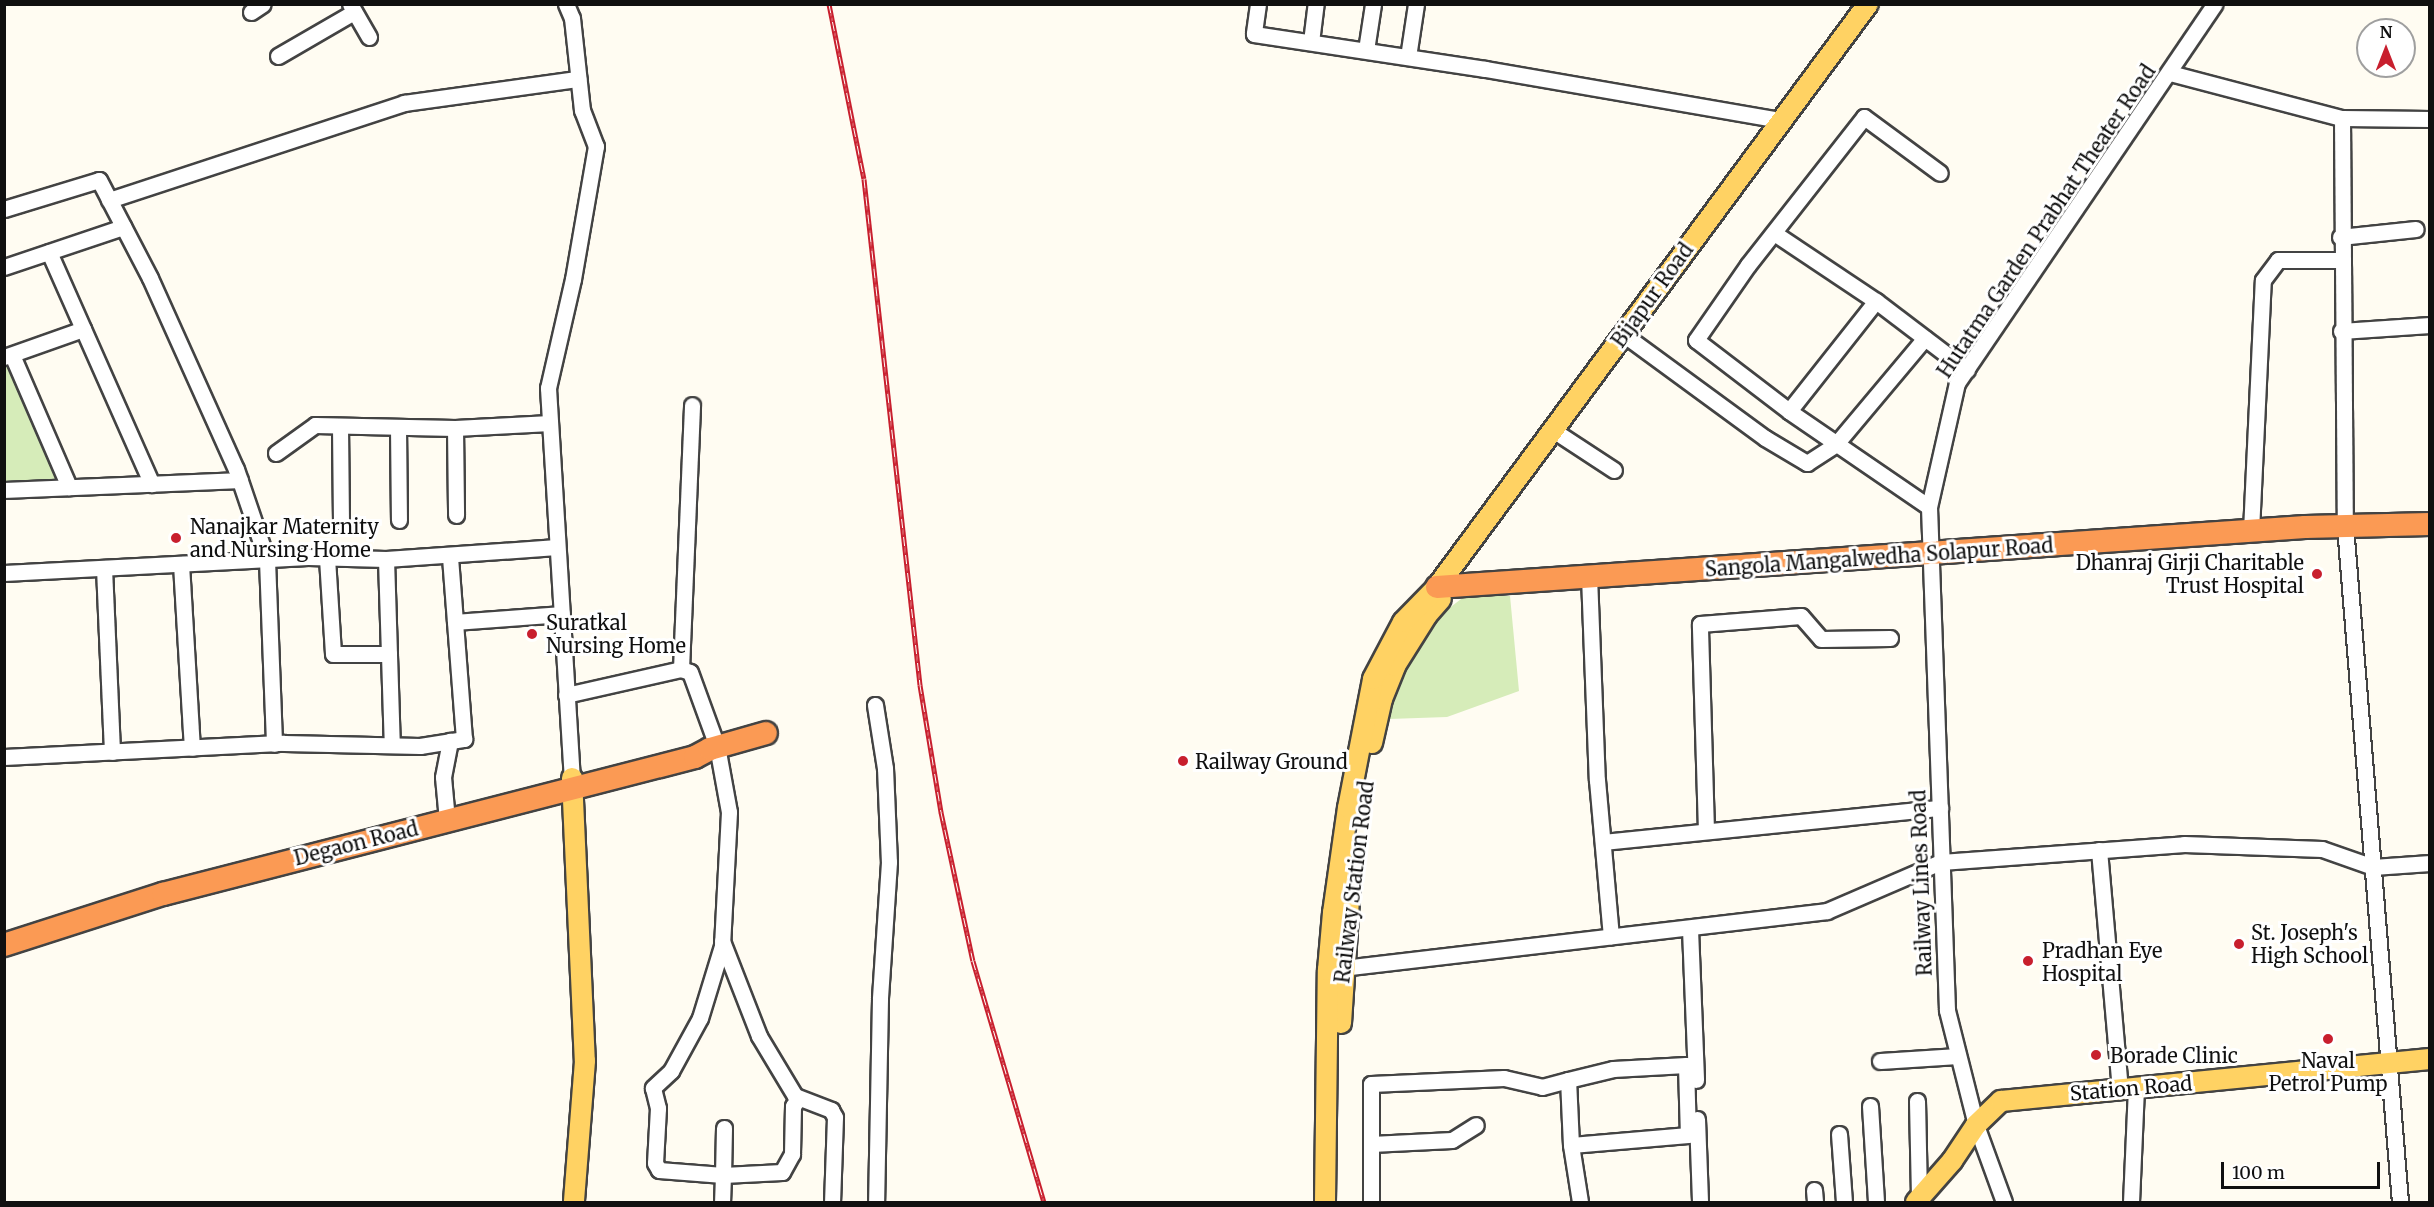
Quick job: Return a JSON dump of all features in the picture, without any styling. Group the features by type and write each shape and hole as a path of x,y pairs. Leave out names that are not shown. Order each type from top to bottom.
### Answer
{"highway":[{"name":"Sangola Mangalwedha Solapur Road","path":"1445,586 2251,531 2430,524"},
{"name":"Degaon Road","path":"4,931 159,882 446,815 573,783 694,748 714,748 766,733"},
{"name":"Degaon Road","path":"4,945 163,894 446,815"}],"main road":[{"name":"Bijapur Road","path":"1445,586 1628,337 1781,120 1868,4"},
{"path":"1445,586 1562,436 1628,337 1882,4"},
{"name":"Railway Station Road","path":"1325,1203 1335,969 1348,808 1371,688 1403,622 1445,586"},
{"path":"573,783 585,1061 574,1203"},
{"name":"Railway Station Road","path":"1335,969 1338,1203"},
{"name":"Station Road","path":"1917,1200 1952,1161 1976,1125 2001,1101 2430,1059"}],"street":[{"path":"566,4 572,18 582,111 596,146 573,279 554,351 548,388 573,783"},
{"path":"1257,4 1254,34 1366,50 1781,120"},
{"path":"1311,42 1316,4"},
{"path":"1366,50 1373,4"},
{"path":"1408,57 1416,4"},
{"name":"Hutatma Garden Prabhat Theater Road","path":"1930,554 1929,507 1957,383 2215,4"},
{"path":"278,56 352,8 369,37"},
{"path":"2170,73 2342,118 2430,119"},
{"path":"109,200 404,104 578,79"},
{"path":"1929,507 1789,411 1696,340 1774,232 1864,117 1940,173"},
{"path":"2342,118 2340,260 2345,526 2400,1203"},
{"path":"4,209 99,180 123,227 240,480 267,560 274,744"},
{"path":"4,267 123,227"},
{"path":"2340,237 2416,229"},
{"path":"1774,232 1876,301 1967,369"},
{"path":"49,252 152,484"},
{"path":"2251,531 2263,280 2278,260 2340,260"},
{"path":"1789,411 1876,301"},
{"path":"2341,331 2430,325"},
{"path":"69,488 8,356 83,328"},
{"path":"1628,337 1765,438 1807,463 1836,444 1925,338"},
{"path":"681,669 692,405"},
{"path":"276,453 315,425 455,428 550,423"},
{"path":"340,426 341,522"},
{"path":"398,427 399,520"},
{"path":"455,428 456,515"},
{"path":"1562,436 1614,470"},
{"path":"4,490 240,480"},
{"path":"4,573 267,560 450,556 557,547"},
{"name":"Railway Lines Road","path":"1930,554 1947,1010 1976,1125 2004,1203"},
{"path":"4,757 274,744 392,745 464,739 450,556"},
{"path":"327,558 333,654 389,654"},
{"path":"386,559 392,745"},
{"path":"182,564 192,748"},
{"path":"104,568 112,752"},
{"path":"1589,576 1603,842 1611,936"},
{"path":"455,622 562,614"},
{"path":"1706,831 1700,624 1801,616 1821,639 1890,638"},
{"path":"566,695 681,669 690,672 696,680 729,812 722,941 700,1018 671,1071 653,1088 658,1108 655,1163 659,1170 723,1175 768,1174 786,1167 792,1154 793,1106 798,1099"},
{"path":"875,705 885,768 889,862 879,1032 876,1203"},
{"path":"446,815 443,777 450,741"},
{"path":"1603,842 1940,808"},
{"path":"1335,969 1827,911 1941,862 2184,844 2322,849 2373,867 2430,863"},
{"path":"2099,850 2128,1088 2131,1203"},
{"path":"1690,928 1700,1203"},
{"path":"722,941 759,1036 798,1099 831,1110 835,1117 832,1203"},
{"path":"1880,1061 1958,1056"},
{"path":"1371,1203 1371,1084 1504,1078 1542,1087 1613,1069 1686,1065 1688,1135 1571,1145"},
{"path":"1568,1080 1571,1145 1580,1203"},
{"path":"1917,1101 1917,1200"},
{"path":"1870,1106 1876,1203"},
{"path":"1371,1144 1452,1140 1476,1125"},
{"path":"722,1203 724,1128"},
{"path":"1839,1134 1844,1203"}],"green space":[{"path":"11,360 64,484 5,486 4,363"},
{"path":"1465,596 1510,596 1519,691 1447,717 1389,719 1392,692 1401,674 1439,616"}],"railway":[{"path":"829,4 864,179 920,685 941,812 973,961 1044,1202"}],"place":[{"name":"Nanajkar Maternity and Nursing Home","path":"176,538"},
{"name":"Dhanraj Girji Charitable Trust Hospital","path":"2317,574"},
{"name":"Suratkal Nursing Home","path":"532,634"},
{"name":"Railway Ground","path":"1183,761"},
{"name":"St. Joseph's High School","path":"2239,944"},
{"name":"Pradhan Eye Hospital","path":"2028,961"},
{"name":"Naval Petrol Pump","path":"2328,1039"},
{"name":"Borade Clinic","path":"2096,1055"}]}
